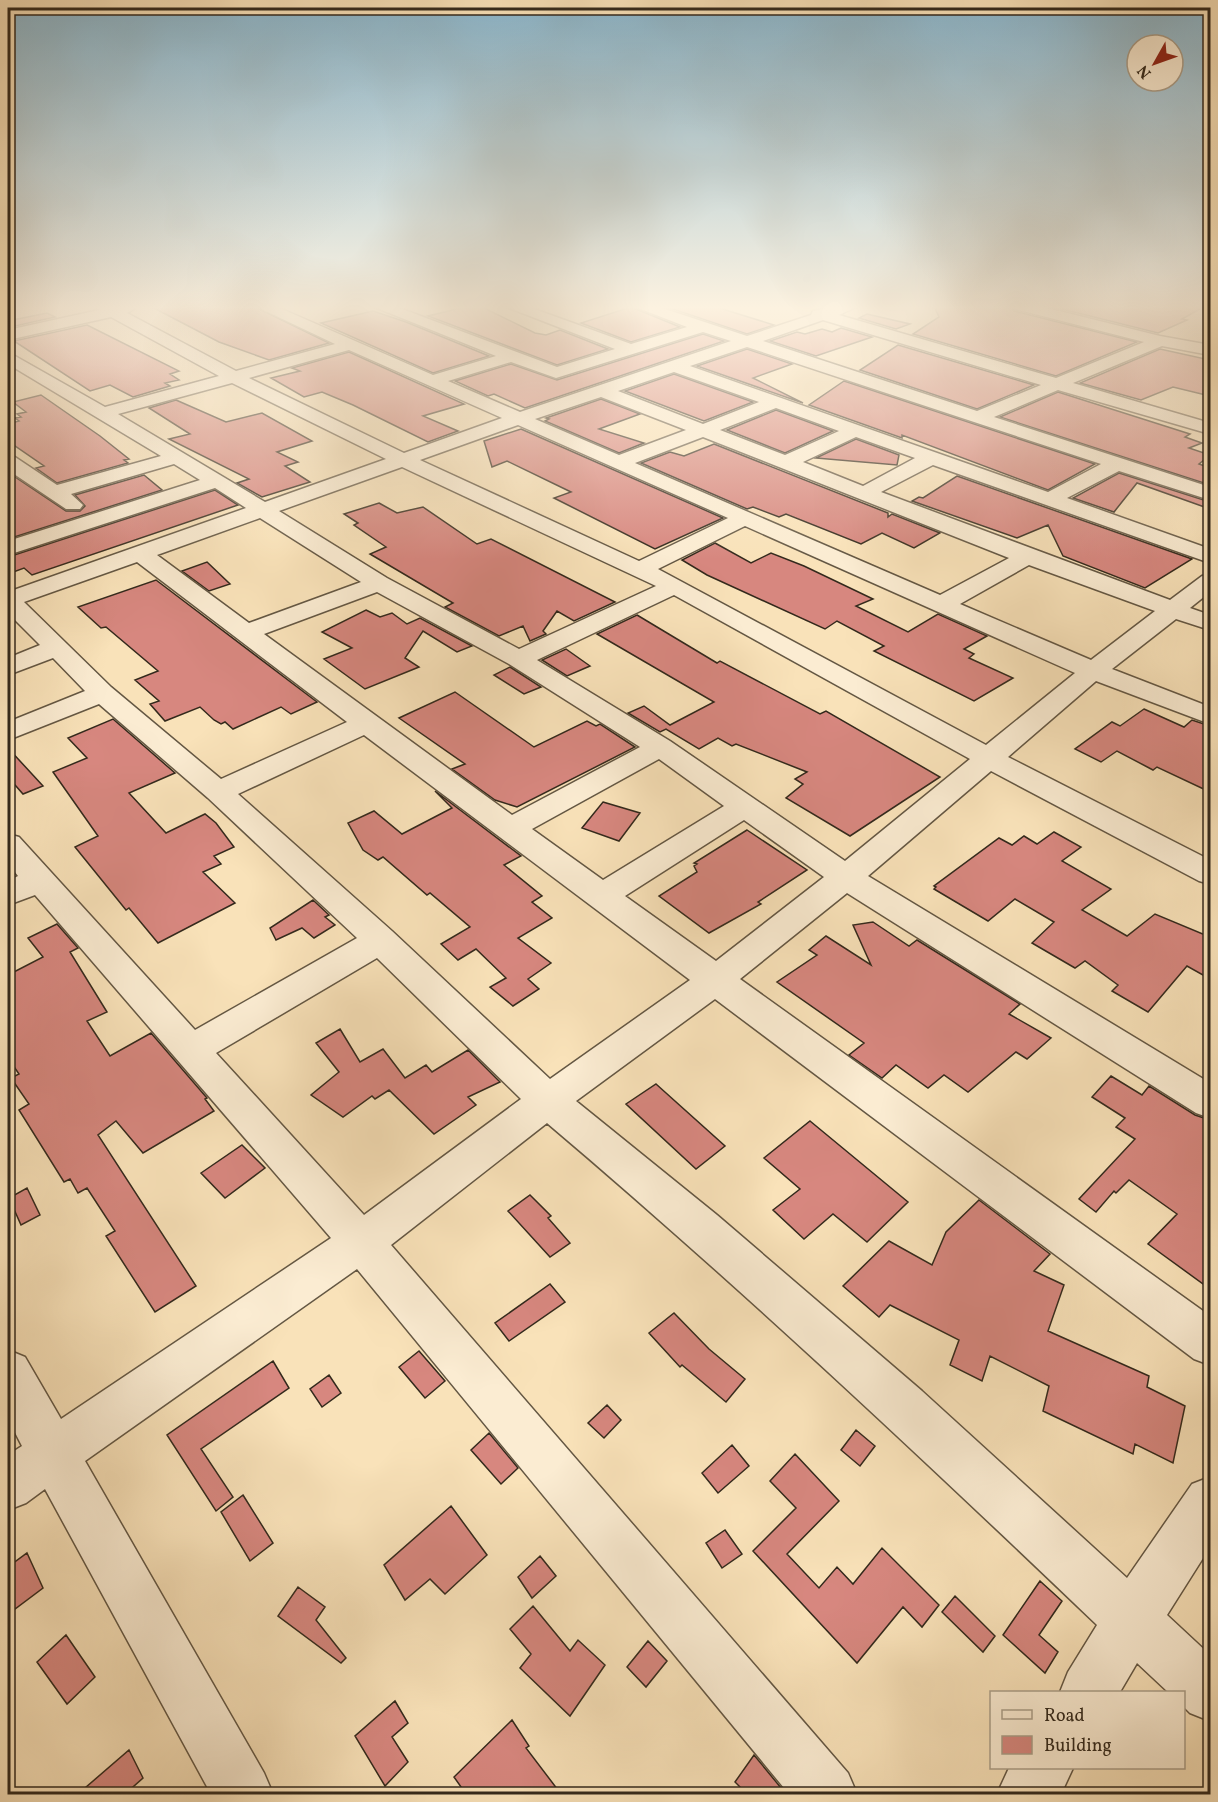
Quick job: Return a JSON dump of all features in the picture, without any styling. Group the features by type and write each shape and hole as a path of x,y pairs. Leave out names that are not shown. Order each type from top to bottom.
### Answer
{"street":[{"path":"63,390 174,458 217,481 379,583 518,659 660,747 846,877 1210,1102"},
{"path":"102,413 186,390"},
{"path":"261,390 403,460 675,586 987,757 1210,873"},
{"path":"450,390 1093,670 1210,716"},
{"path":"454,392 460,390"},
{"path":"741,390 931,458 1052,498 1210,556"},
{"path":"891,390 1210,494"},
{"path":"976,418 1040,390"},
{"path":"1080,390 1210,429"},
{"path":"1210,623 1027,557 866,492 603,391 8,600 102,693 218,792 380,940 548,1101 702,1228 905,1408 1210,1694"},
{"path":"619,462 702,430 783,405 818,399"},
{"path":"788,462 854,431"},
{"path":"55,492 174,458"},
{"path":"866,492 931,458"},
{"path":"1052,498 1117,464"},
{"path":"11,466 55,492 93,521"},
{"path":"8,548 217,481"},
{"path":"640,569 745,518"},
{"path":"140,553 366,723 1210,1343"},
{"path":"942,604 1027,557"},
{"path":"8,1485 361,1242 548,1101 715,980 846,877 1093,670 1210,580"},
{"path":"248,632 379,583"},
{"path":"518,659 675,586"},
{"path":"8,667 56,648"},
{"path":"8,732 102,693"},
{"path":"218,792 366,723"},
{"path":"511,828 660,747"},
{"path":"602,896 745,806"},
{"path":"8,844 23,887 190,1050 361,1242 827,1794"},
{"path":"190,1050 380,940"},
{"path":"8,1373 243,1794"},
{"path":"1089,1691 1131,1620 1210,1502"},
{"path":"1027,1794 1042,1769"}],"building":[{"path":"120,390 156,390 133,397"},
{"path":"292,390 433,390 464,404 423,416 458,431 428,442 322,392 304,397"},
{"path":"475,390 578,390 525,408 494,394 488,396"},
{"path":"719,390 753,402 704,421 625,391"},
{"path":"766,390 777,390 803,403"},
{"path":"831,390 871,390 1095,464 1048,490 902,435 902,438 809,405"},
{"path":"920,390 1022,390 977,409"},
{"path":"1105,390 1165,390 1141,400"},
{"path":"1186,390 1210,390 1210,396"},
{"path":"1058,392 1190,434 1185,437 1202,443 1189,448 1210,455 1199,464 1210,468 1210,485 1000,417"},
{"path":"41,395 100,436 129,459 124,460 128,463 57,483 36,468 44,466 8,441 8,424 19,421 15,418 21,417 17,414 26,412 13,402"},
{"path":"601,399 640,414 599,429 644,443 619,453 545,421 549,419 546,418"},
{"path":"176,400 226,422 262,413 312,441 277,452 298,462 285,466 310,482 262,497 237,483 249,479 169,439 190,434 149,408"},
{"path":"776,410 833,431 785,453 727,430"},
{"path":"521,429 723,518 655,549 554,498 571,492 507,461 492,467 484,441"},
{"path":"856,439 899,455 897,465 816,458"},
{"path":"714,444 888,513 888,517 892,514 940,533 914,548 882,533 861,544 786,514 779,517 753,507 747,509 641,463 670,452 684,456"},
{"path":"1119,473 1210,502 1210,509 1137,483 1114,512 1073,498"},
{"path":"12,475 66,511 80,511 85,506 75,495 144,475 162,490 8,539 8,476"},
{"path":"957,476 1192,559 1145,588 1063,556 1048,525 1017,538 912,501 919,497 923,498"},
{"path":"215,490 238,505 32,575 24,568 8,574 8,557"},
{"path":"379,503 397,513 423,507 477,544 491,539 615,602 574,621 557,611 543,631 546,634 530,641 523,626 499,636 445,607 453,603 370,554 386,547 354,525 358,523 344,514"},
{"path":"715,543 751,563 771,553 804,566 873,599 856,606 908,632 938,614 987,636 964,649 974,654 969,658 1013,678 974,701 874,651 884,646 837,621 825,629 707,575 682,560"},
{"path":"207,562 230,584 209,591 182,571"},
{"path":"156,580 317,702 291,714 281,707 233,729 225,722 221,724 214,720 200,707 165,721 150,704 159,701 135,680 158,671 106,627 101,628 78,607"},
{"path":"366,610 380,617 392,613 407,624 420,618 472,646 457,652 423,631 405,658 419,667 365,689 324,659 352,648 322,632"},
{"path":"637,615 717,663 720,661 820,714 826,711 940,777 850,836 786,798 803,784 795,779 807,772 736,744 732,746 718,738 699,749 666,729 660,732 628,713 644,706 670,725 714,702 597,634"},
{"path":"566,649 590,666 567,676 542,660"},
{"path":"510,667 541,687 524,694 494,675"},
{"path":"455,692 534,747 587,721 596,726 600,724 635,747 517,807 495,800 452,769 465,764 399,718"},
{"path":"1144,709 1184,727 1192,720 1210,726 1210,792 1157,767 1153,770 1117,751 1101,762 1075,749 1112,722 1120,726"},
{"path":"113,719 175,773 129,793 166,833 205,814 216,823 234,847 214,856 221,864 203,872 235,903 158,943 129,908 126,910 75,847 98,836 53,772 87,758 68,738"},
{"path":"8,748 43,786 23,794 8,777"},
{"path":"435,791 521,856 504,865 542,896 532,902 552,918 518,938 551,963 528,979 539,989 513,1006 490,987 506,978 476,949 458,960 441,944 470,927 430,893 427,895 383,857 378,860 363,850 348,823 374,811 402,834 452,808"},
{"path":"603,802 640,813 619,841 582,828"},
{"path":"747,830 807,870 758,902 761,904 709,933 659,896 697,872 694,866 697,864 694,863"},
{"path":"1054,832 1081,847 1062,861 1111,889 1082,910 1127,936 1155,914 1210,937 1210,979 1187,966 1148,1012 1112,991 1118,985 1085,961 1075,968 1032,943 1054,922 1015,899 988,921 934,889 936,887 934,886 999,838 1012,845 1024,836 1037,844"},
{"path":"313,900 329,915 325,917 335,925 314,938 302,928 276,940 270,928"},
{"path":"873,922 909,946 917,940 1020,1004 1009,1014 1051,1038 1027,1059 1016,1052 968,1092 944,1075 928,1088 896,1065 882,1078 849,1055 864,1043 777,982 817,955 809,950 826,936 871,965 853,925"},
{"path":"57,924 78,948 70,952 107,1012 87,1021 110,1056 151,1033 207,1098 205,1099 214,1111 143,1153 116,1121 98,1135 196,1286 155,1312 106,1236 115,1231 87,1188 78,1193 70,1179 64,1182 19,1110 29,1104 11,1078 19,1074 8,1058 8,975 43,957 28,938"},
{"path":"340,1029 360,1062 383,1049 405,1078 426,1065 432,1072 468,1050 500,1082 468,1097 476,1105 434,1134 389,1090 375,1099 372,1096 343,1117 311,1095 339,1072 316,1043"},
{"path":"1111,1076 1142,1095 1149,1086 1195,1115 1210,1120 1210,1289 1148,1244 1177,1214 1129,1180 1116,1193 1114,1191 1096,1212 1079,1199 1135,1139 1116,1127 1125,1118 1092,1097"},
{"path":"656,1084 725,1146 696,1169 626,1104"},
{"path":"810,1121 908,1202 867,1242 833,1214 804,1239 773,1210 800,1189 764,1158"},
{"path":"242,1145 265,1168 225,1198 201,1173"},
{"path":"27,1188 40,1215 21,1225 9,1198"},
{"path":"530,1195 551,1216 548,1218 570,1243 550,1257 508,1211"},
{"path":"979,1200 1050,1254 1034,1271 1064,1285 1048,1331 1149,1376 1147,1387 1185,1406 1173,1463 1135,1444 1133,1454 1043,1411 1049,1386 990,1356 982,1381 950,1365 959,1340 890,1305 879,1317 843,1286 889,1241 932,1265 946,1232"},
{"path":"550,1284 565,1302 509,1341 495,1323"},
{"path":"674,1313 709,1349 745,1379 726,1402 682,1365 680,1367 649,1333"},
{"path":"419,1351 445,1381 425,1398 399,1367"},
{"path":"273,1361 289,1388 201,1449 233,1497 216,1511 167,1435"},
{"path":"329,1375 341,1393 322,1407 310,1389"},
{"path":"607,1405 621,1420 604,1438 588,1423"},
{"path":"856,1430 875,1446 860,1466 841,1450"},
{"path":"489,1433 518,1468 501,1484 471,1450"},
{"path":"732,1445 749,1466 718,1493 702,1473"},
{"path":"795,1454 839,1501 787,1554 819,1588 837,1567 853,1584 882,1548 939,1605 922,1627 903,1607 857,1663 753,1551 796,1508 770,1481"},
{"path":"243,1495 273,1543 250,1561 221,1512"},
{"path":"451,1506 487,1555 445,1594 430,1579 405,1600 384,1565"},
{"path":"725,1530 742,1554 722,1568 706,1543"},
{"path":"27,1553 43,1588 15,1609 8,1591 8,1567"},
{"path":"540,1556 556,1576 532,1598 518,1577"},
{"path":"1040,1581 1062,1601 1039,1635 1058,1652 1045,1673 1003,1635"},
{"path":"298,1587 325,1607 316,1620 346,1658 341,1663 278,1616"},
{"path":"955,1596 995,1636 983,1652 942,1612"},
{"path":"533,1606 570,1651 578,1640 605,1665 570,1716 520,1668 531,1654 510,1629"},
{"path":"66,1635 95,1677 67,1704 37,1662"},
{"path":"648,1641 667,1661 646,1687 627,1667"},
{"path":"395,1701 408,1723 392,1737 408,1762 385,1786 355,1736"},
{"path":"512,1720 529,1746 526,1748 561,1794 466,1794 454,1777"},
{"path":"129,1750 143,1778 125,1794 78,1794"},
{"path":"754,1755 786,1794 747,1794 735,1782"}]}
